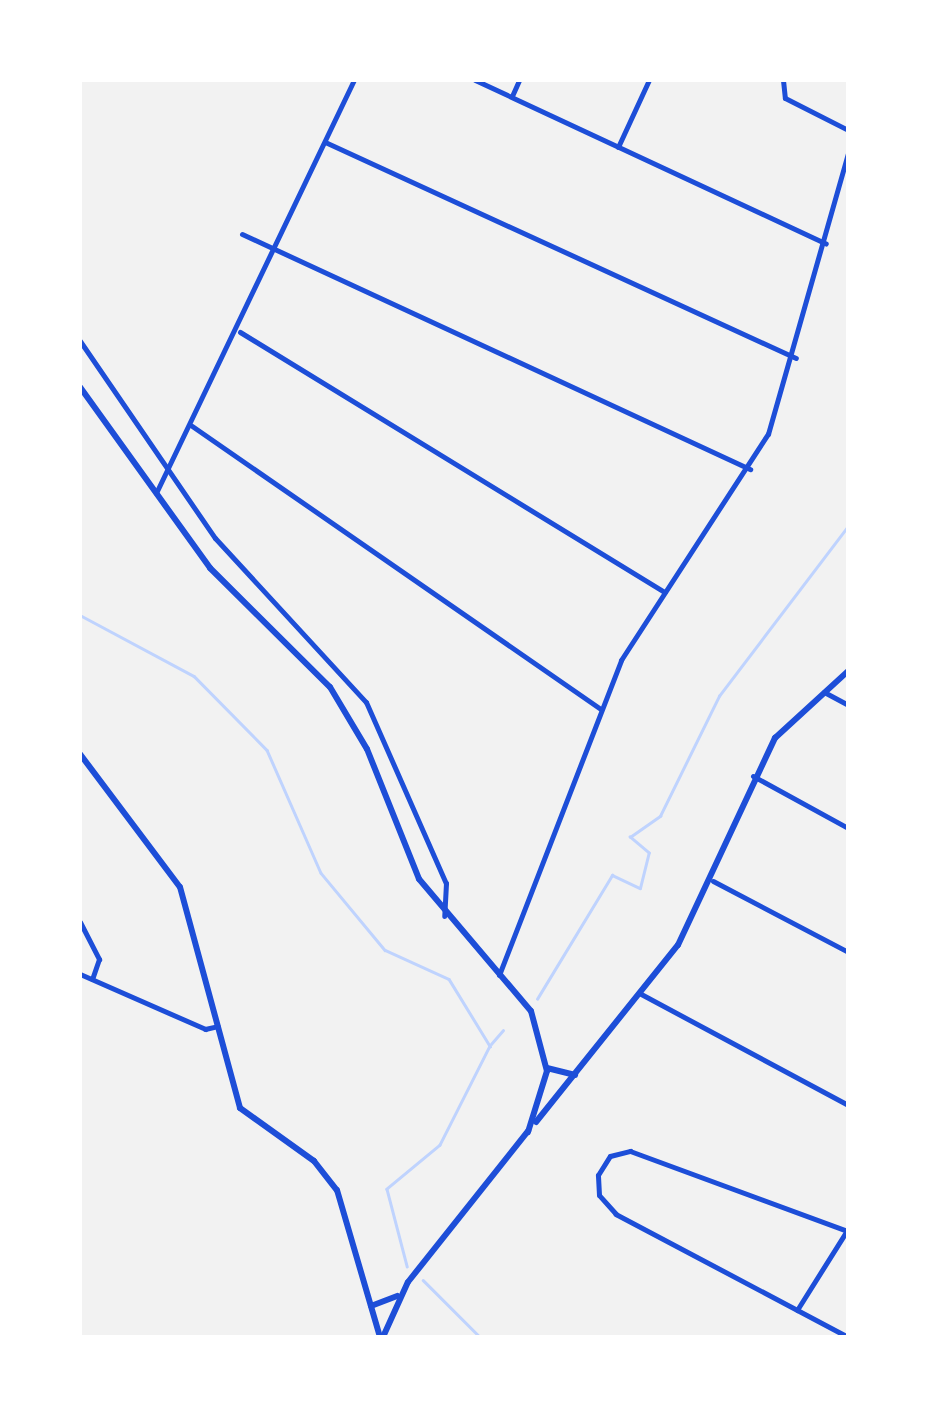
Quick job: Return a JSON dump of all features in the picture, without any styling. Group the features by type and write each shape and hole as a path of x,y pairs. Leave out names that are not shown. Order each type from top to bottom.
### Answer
{"street":[{"path":"155,496 240,332 354,80"},
{"path":"475,80 826,244"},
{"path":"512,96 520,80"},
{"path":"618,147 649,80"},
{"path":"783,80 785,98 848,130"},
{"path":"325,142 796,358"},
{"path":"499,975 601,709 665,592 750,470 796,358 848,153"},
{"path":"242,234 750,470"},
{"path":"240,332 665,592"},
{"path":"80,342 166,476 366,702 446,883 444,916"},
{"path":"80,387 155,496 225,585 338,700 410,864 444,916 534,1017 547,1068 528,1132"},
{"path":"192,426 601,709"},
{"path":"381,1337 408,1282 641,994 713,882 753,776 788,722 848,671"},
{"path":"823,692 848,706"},
{"path":"80,754 180,887 246,1118 306,1155 334,1185 381,1337"},
{"path":"753,776 848,828"},
{"path":"713,882 848,952"},
{"path":"80,922 99,959 92,979"},
{"path":"80,974 204,1029 218,1026"},
{"path":"641,994 848,1105"},
{"path":"547,1068 575,1075"},
{"path":"798,1310 848,1230 615,1153 597,1180 610,1210 848,1337"},
{"path":"371,1306 408,1282"}],"waterway":[{"path":"537,999 612,875 640,888 649,853 630,837 660,816 719,696 848,526"},
{"path":"80,615 194,676 267,750 321,873 385,950 449,979 490,1046 440,1145 387,1189 407,1266"},
{"path":"491,1044 503,1030"},
{"path":"423,1280 480,1337"}]}
